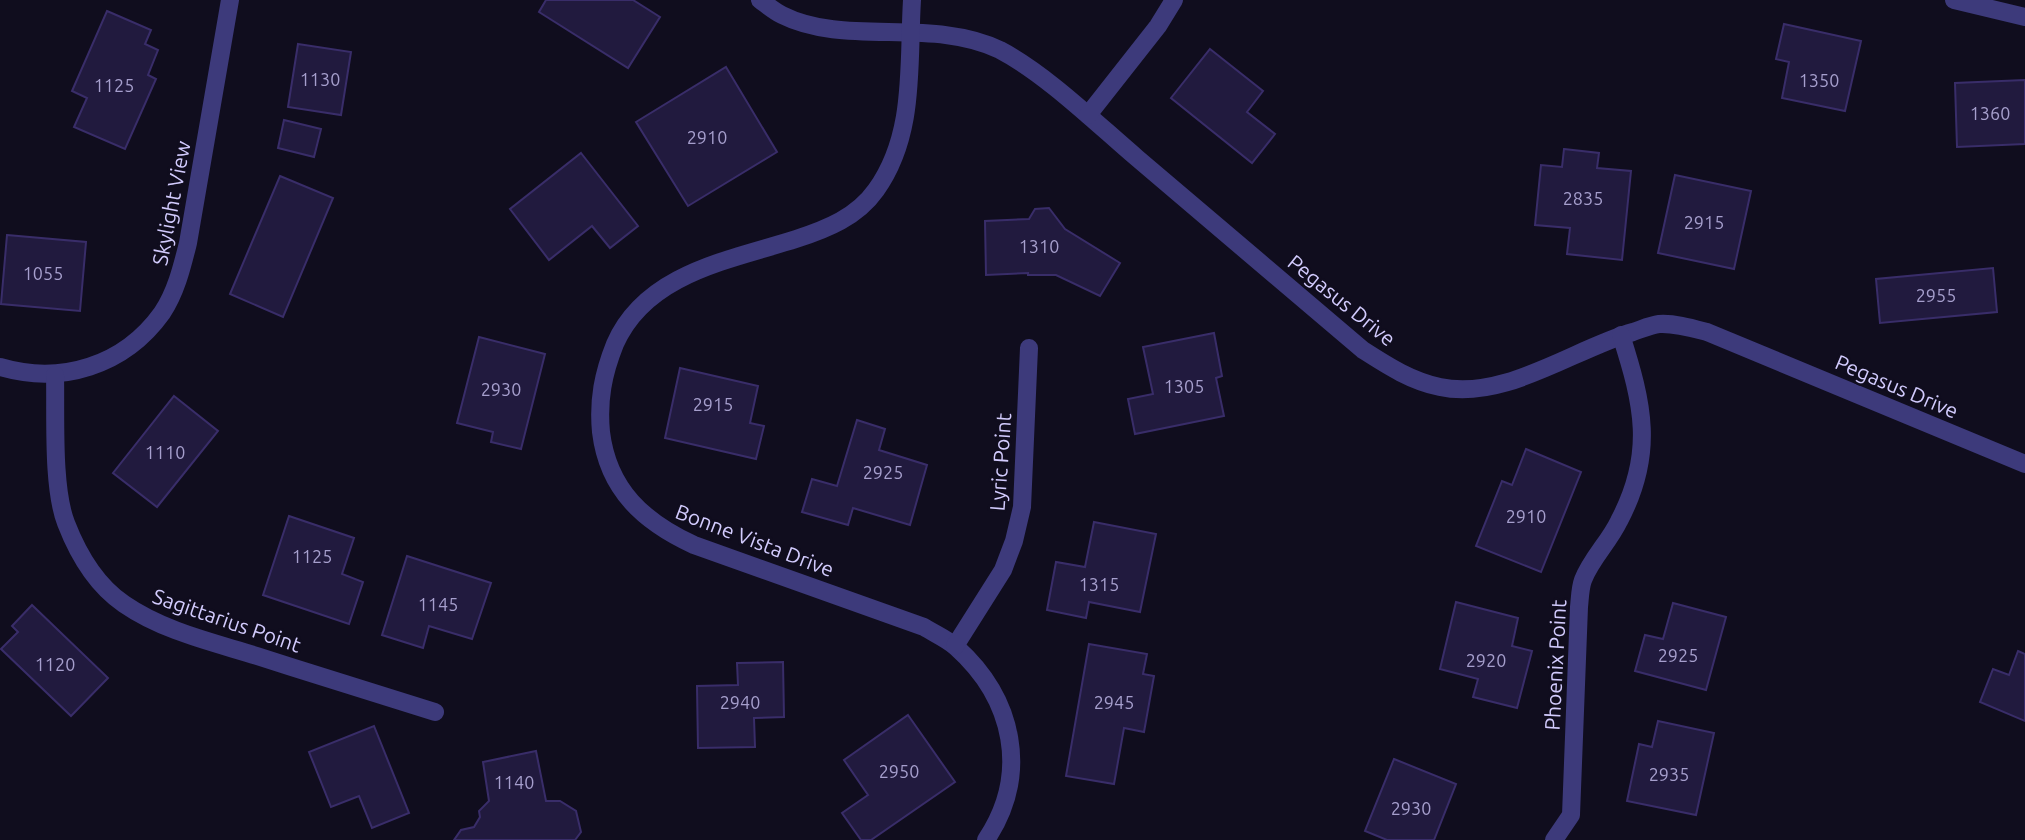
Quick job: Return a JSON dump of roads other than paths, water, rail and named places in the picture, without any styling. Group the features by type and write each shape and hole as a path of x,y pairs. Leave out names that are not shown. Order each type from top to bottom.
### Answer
{"street":[{"name":"Skylight View","path":"0,367 19,372 55,375 88,368 118,355 142,337 163,312 178,281 188,243 230,0"},
{"name":"Pegasus Drive","path":"760,0 782,15 825,28 910,32 975,40 1001,51 1088,115 1363,351 1394,371 1420,382 1454,388 1493,386 1534,372 1621,335 1659,324 1707,332 2025,464"},
{"name":"Bonne Vista Drive","path":"912,0 909,94 904,129 892,163 876,191 855,212 828,229 698,271 667,284 640,304 619,335 604,371 599,406 602,436 610,465 622,491 642,515 666,532 694,545 924,627 955,646 977,670 998,700 1010,734 1012,767 1006,800 986,840"},
{"path":"1088,115 1158,26 1174,0"},
{"path":"1954,0 2025,17"},
{"name":"Phoenix Point","path":"1554,840 1571,815 1582,582 1619,522 1640,462 1643,427 1635,379 1621,335"},
{"name":"Lyric Point","path":"955,646 1003,570 1014,541 1022,507 1029,348"},
{"name":"Sagittarius Point","path":"55,375 58,478 65,520 81,555 97,580 121,603 150,620 191,635 435,712"}]}
